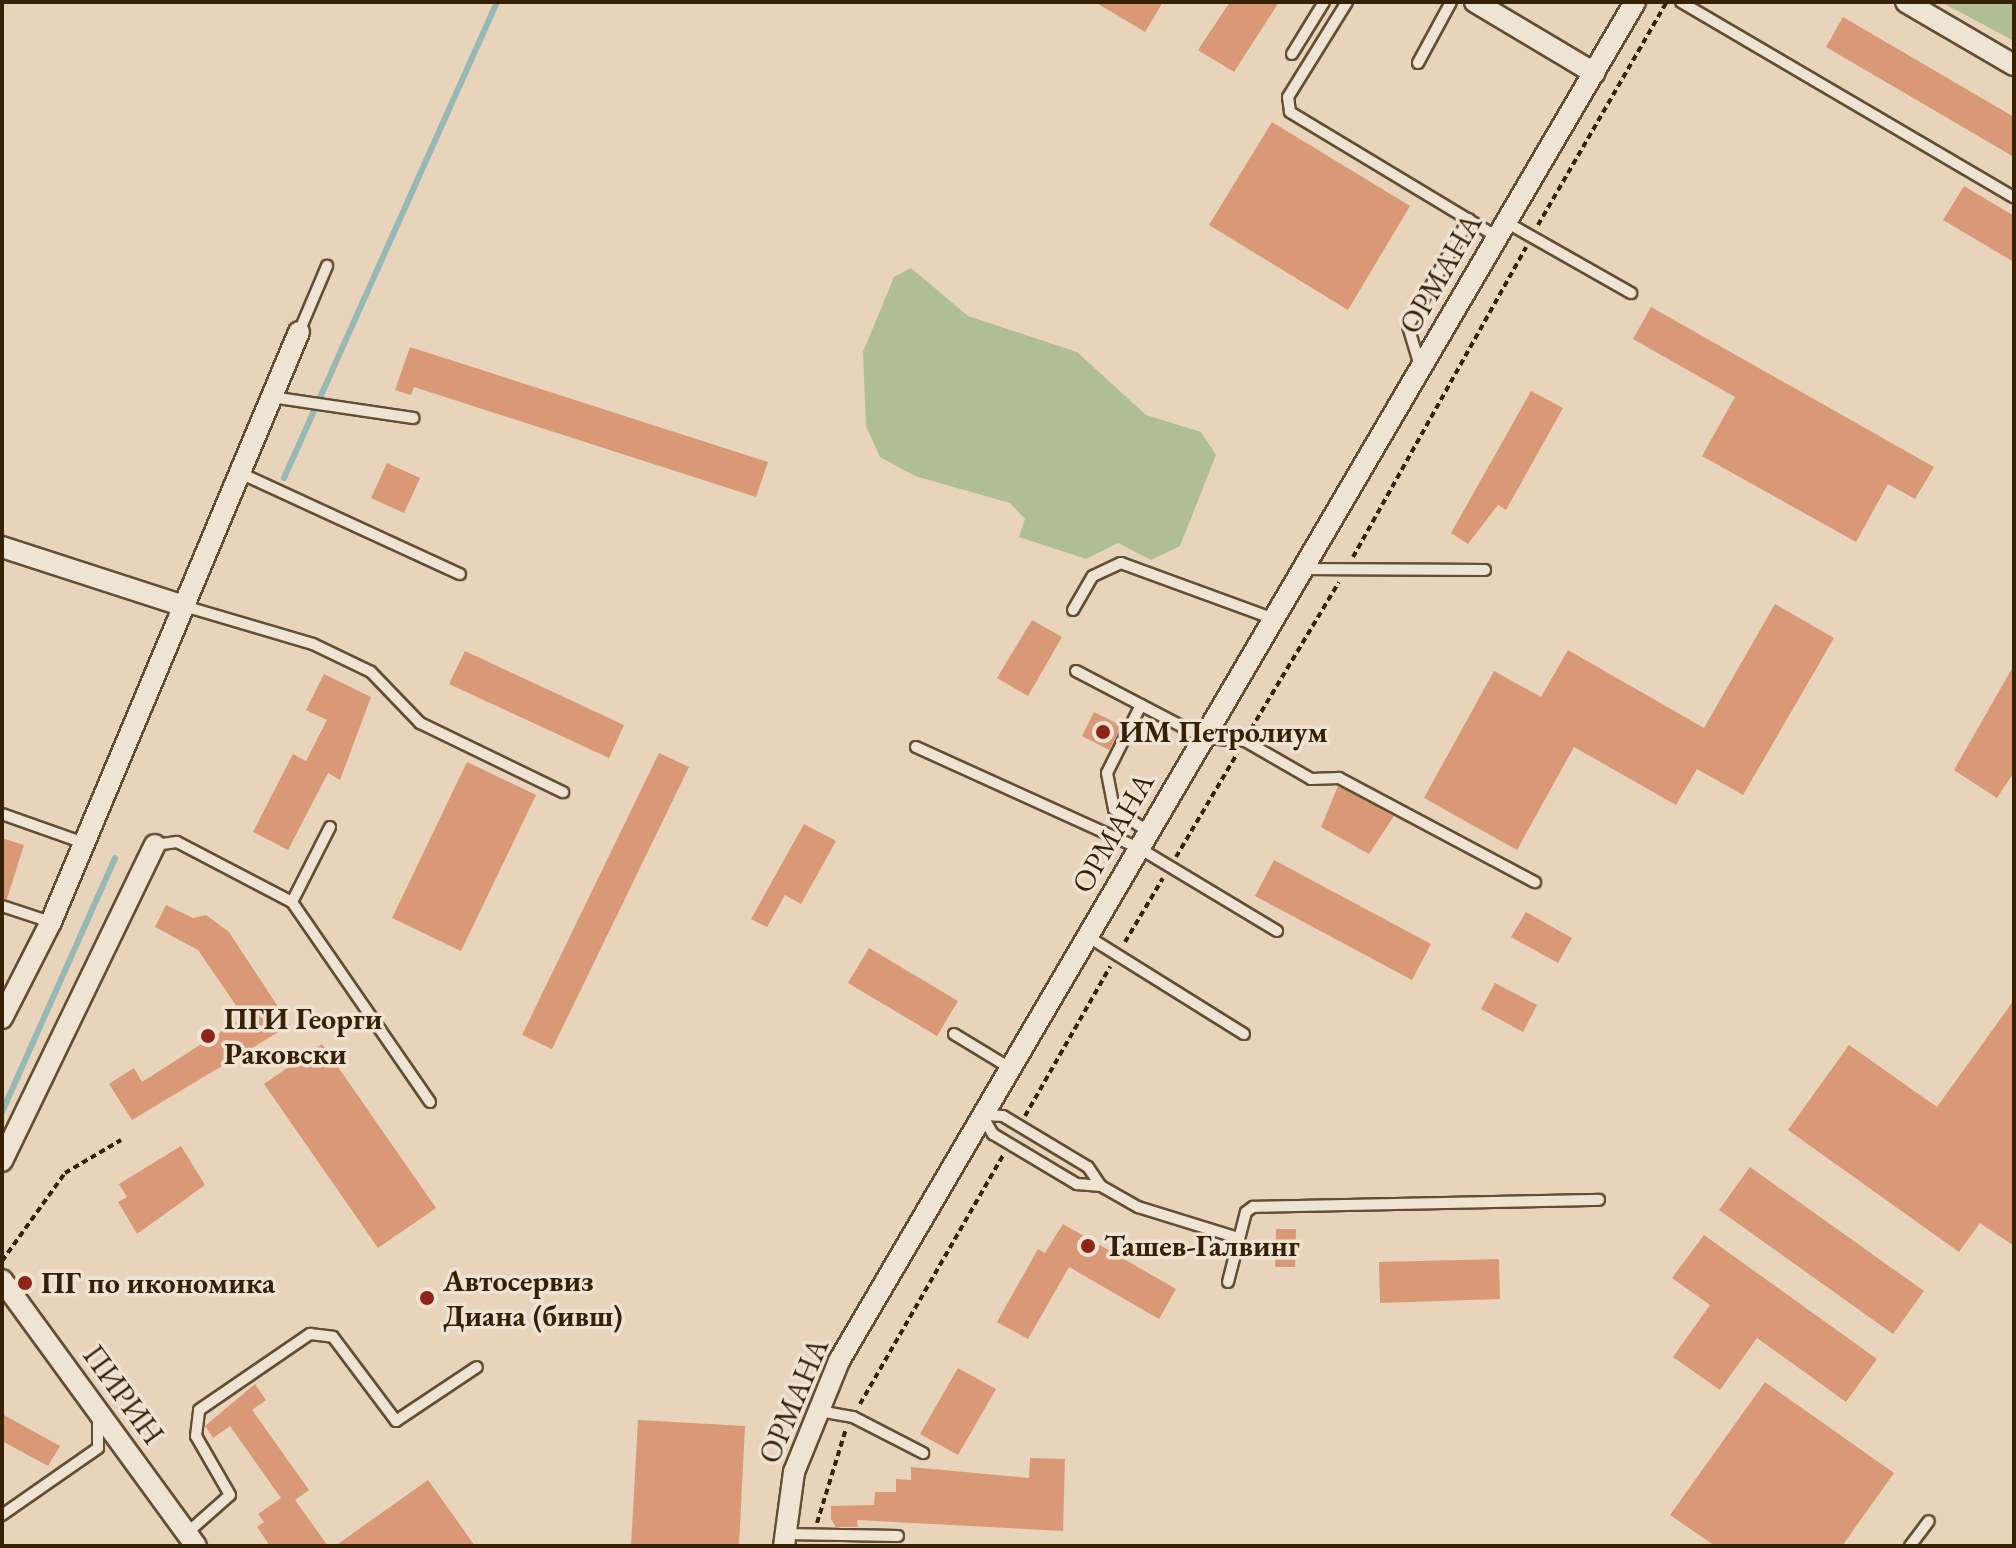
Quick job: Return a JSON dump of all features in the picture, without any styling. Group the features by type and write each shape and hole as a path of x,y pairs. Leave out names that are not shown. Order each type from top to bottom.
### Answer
{"street":[{"path":"1475,2 1594,73"},
{"name":"ОРМАНА","path":"785,1540 794,1472 816,1411 982,1115 1635,2"},
{"path":"1906,2 2014,65"},
{"path":"2,1018 51,922 299,332"},
{"path":"2,547 184,606"},
{"path":"2,1161 155,845"},
{"name":"ПИРИН","path":"2,1280 191,1539"}],"lane":[{"path":"1292,54 1324,2"},
{"path":"1347,2 1288,97 1290,112 1469,219 1502,229 1631,293"},
{"path":"1418,63 1451,2"},
{"path":"1681,2 2014,197"},
{"path":"1421,368 1408,326 1469,219"},
{"path":"299,332 327,266"},
{"path":"271,397 413,418"},
{"path":"240,473 460,574"},
{"path":"1073,610 1093,576 1121,563 1274,619"},
{"path":"1303,569 1485,570"},
{"path":"184,606 313,644 371,672 420,723 563,792"},
{"path":"1076,671 1204,738 1245,741 1311,779 1339,778 1535,882"},
{"path":"1141,705 1107,773 1114,809 1144,840 1277,931"},
{"path":"916,747 1144,840"},
{"path":"2,814 84,843"},
{"path":"292,902 330,827"},
{"path":"155,845 177,842 292,902 430,1102"},
{"path":"2,906 51,922"},
{"path":"1087,936 1244,1034"},
{"path":"954,1034 1010,1068"},
{"path":"982,1115 1009,1144 1077,1184 1101,1186"},
{"path":"982,1115 1003,1116 1074,1159 1101,1186 1138,1207 1238,1238"},
{"path":"1228,1282 1238,1238 1253,1207 1599,1200"},
{"path":"191,1539 230,1495 196,1436 199,1410 310,1334 333,1337 396,1421 477,1367"},
{"path":"2,1515 98,1448 97,1411"},
{"path":"816,1411 853,1417 923,1453"},
{"path":"1910,1546 1929,1521"},
{"path":"785,1540 898,1536"}],"path":[{"path":"2,1261 65,1173 121,1140"},
{"path":"818,1505 853,1417 1009,1144"}],"green space":[{"path":"1941,2 2014,2 2014,41"},
{"path":"911,268 968,316 1077,352 1146,415 1201,432 1216,455 1180,546 1151,560 1118,543 1086,559 1019,537 1025,519 1010,503 915,476 880,457 866,426 863,352 894,277"}],"building":[{"path":"1095,2 1163,2 1145,32"},
{"path":"1230,2 1279,2 1234,72 1198,50"},
{"path":"1843,17 2014,117 2014,157 1826,47"},
{"path":"1272,122 1410,206 1348,310 1209,225"},
{"path":"1964,186 2014,216 2014,262 1943,220"},
{"path":"1651,307 1934,467 1915,499 1888,484 1856,542 1702,456 1735,397 1633,339"},
{"path":"410,347 768,462 756,497 414,387 411,395 395,390"},
{"path":"1531,391 1563,408 1506,510 1498,505 1468,544 1451,533"},
{"path":"387,463 420,478 404,513 371,498"},
{"path":"1775,604 1834,638 1743,795 1697,769 1676,805 1574,747 1517,850 1424,798 1494,671 1541,697 1568,650 1704,728"},
{"path":"1032,620 1062,637 1028,696 997,678"},
{"path":"465,651 624,725 609,758 449,684"},
{"path":"2014,665 2014,772 1997,798 1954,770"},
{"path":"324,674 371,697 340,780 328,773 288,850 253,832 293,754 306,761 327,720 306,710"},
{"path":"1094,712 1122,726 1109,750 1082,736"},
{"path":"659,753 689,767 552,1049 522,1035"},
{"path":"467,762 536,795 461,951 392,918"},
{"path":"1338,786 1394,816 1369,854 1321,827"},
{"path":"804,824 836,841 801,904 785,895 767,927 751,919"},
{"path":"2,838 24,845 7,899 2,898"},
{"path":"1274,860 1431,944 1412,980 1255,896"},
{"path":"166,905 193,918 206,915 229,932 290,1025 132,1120 109,1084 134,1068 142,1082 244,1017 198,950 155,927"},
{"path":"1526,912 1572,938 1558,963 1511,937"},
{"path":"869,948 958,1001 937,1036 848,983"},
{"path":"1495,983 1537,1005 1523,1032 1481,1009"},
{"path":"2014,1000 2014,1246 1980,1223 1959,1252 1788,1130 1849,1045 1937,1107"},
{"path":"322,1044 436,1208 378,1248 264,1084"},
{"path":"181,1146 205,1185 137,1234 118,1202 127,1197 119,1184"},
{"path":"1750,1167 1924,1291 1893,1334 1719,1210"},
{"path":"1063,1224 1176,1289 1159,1319 1069,1267 1028,1339 997,1322 1038,1249 1045,1253"},
{"path":"1276,1229 1296,1229 1295,1267 1275,1267"},
{"path":"1704,1235 1877,1359 1846,1402 1757,1338 1720,1390 1673,1357 1710,1305 1672,1278"},
{"path":"1499,1259 1500,1299 1380,1303 1379,1262"},
{"path":"958,1368 996,1389 958,1455 920,1434"},
{"path":"1765,1382 1894,1473 1842,1546 1715,1546 1670,1515"},
{"path":"255,1384 266,1400 252,1410 309,1490 295,1500 328,1546 270,1546 257,1527 264,1522 258,1514 281,1498 230,1426 213,1438 205,1426"},
{"path":"2,1414 60,1446 48,1466 2,1441"},
{"path":"638,1420 745,1426 739,1546 631,1546"},
{"path":"1030,1458 1065,1459 1063,1531 857,1520 858,1527 836,1527 831,1519 831,1506 874,1505 875,1492 896,1492 896,1479 911,1480 911,1467 1029,1478"},
{"path":"428,1480 475,1546 335,1546"}],"waterway":[{"path":"284,478 497,2"},
{"path":"2,1112 115,858"}],"place":[{"name":"ИМ Петролиум","path":"1103,732"},
{"name":"ПГИ Георги Раковски","path":"208,1036"},
{"name":"Ташев-Галвинг","path":"1088,1246"},
{"name":"ПГ по икономика","path":"25,1283"},
{"name":"Автосервиз Диана (бивш)","path":"427,1298"}]}
